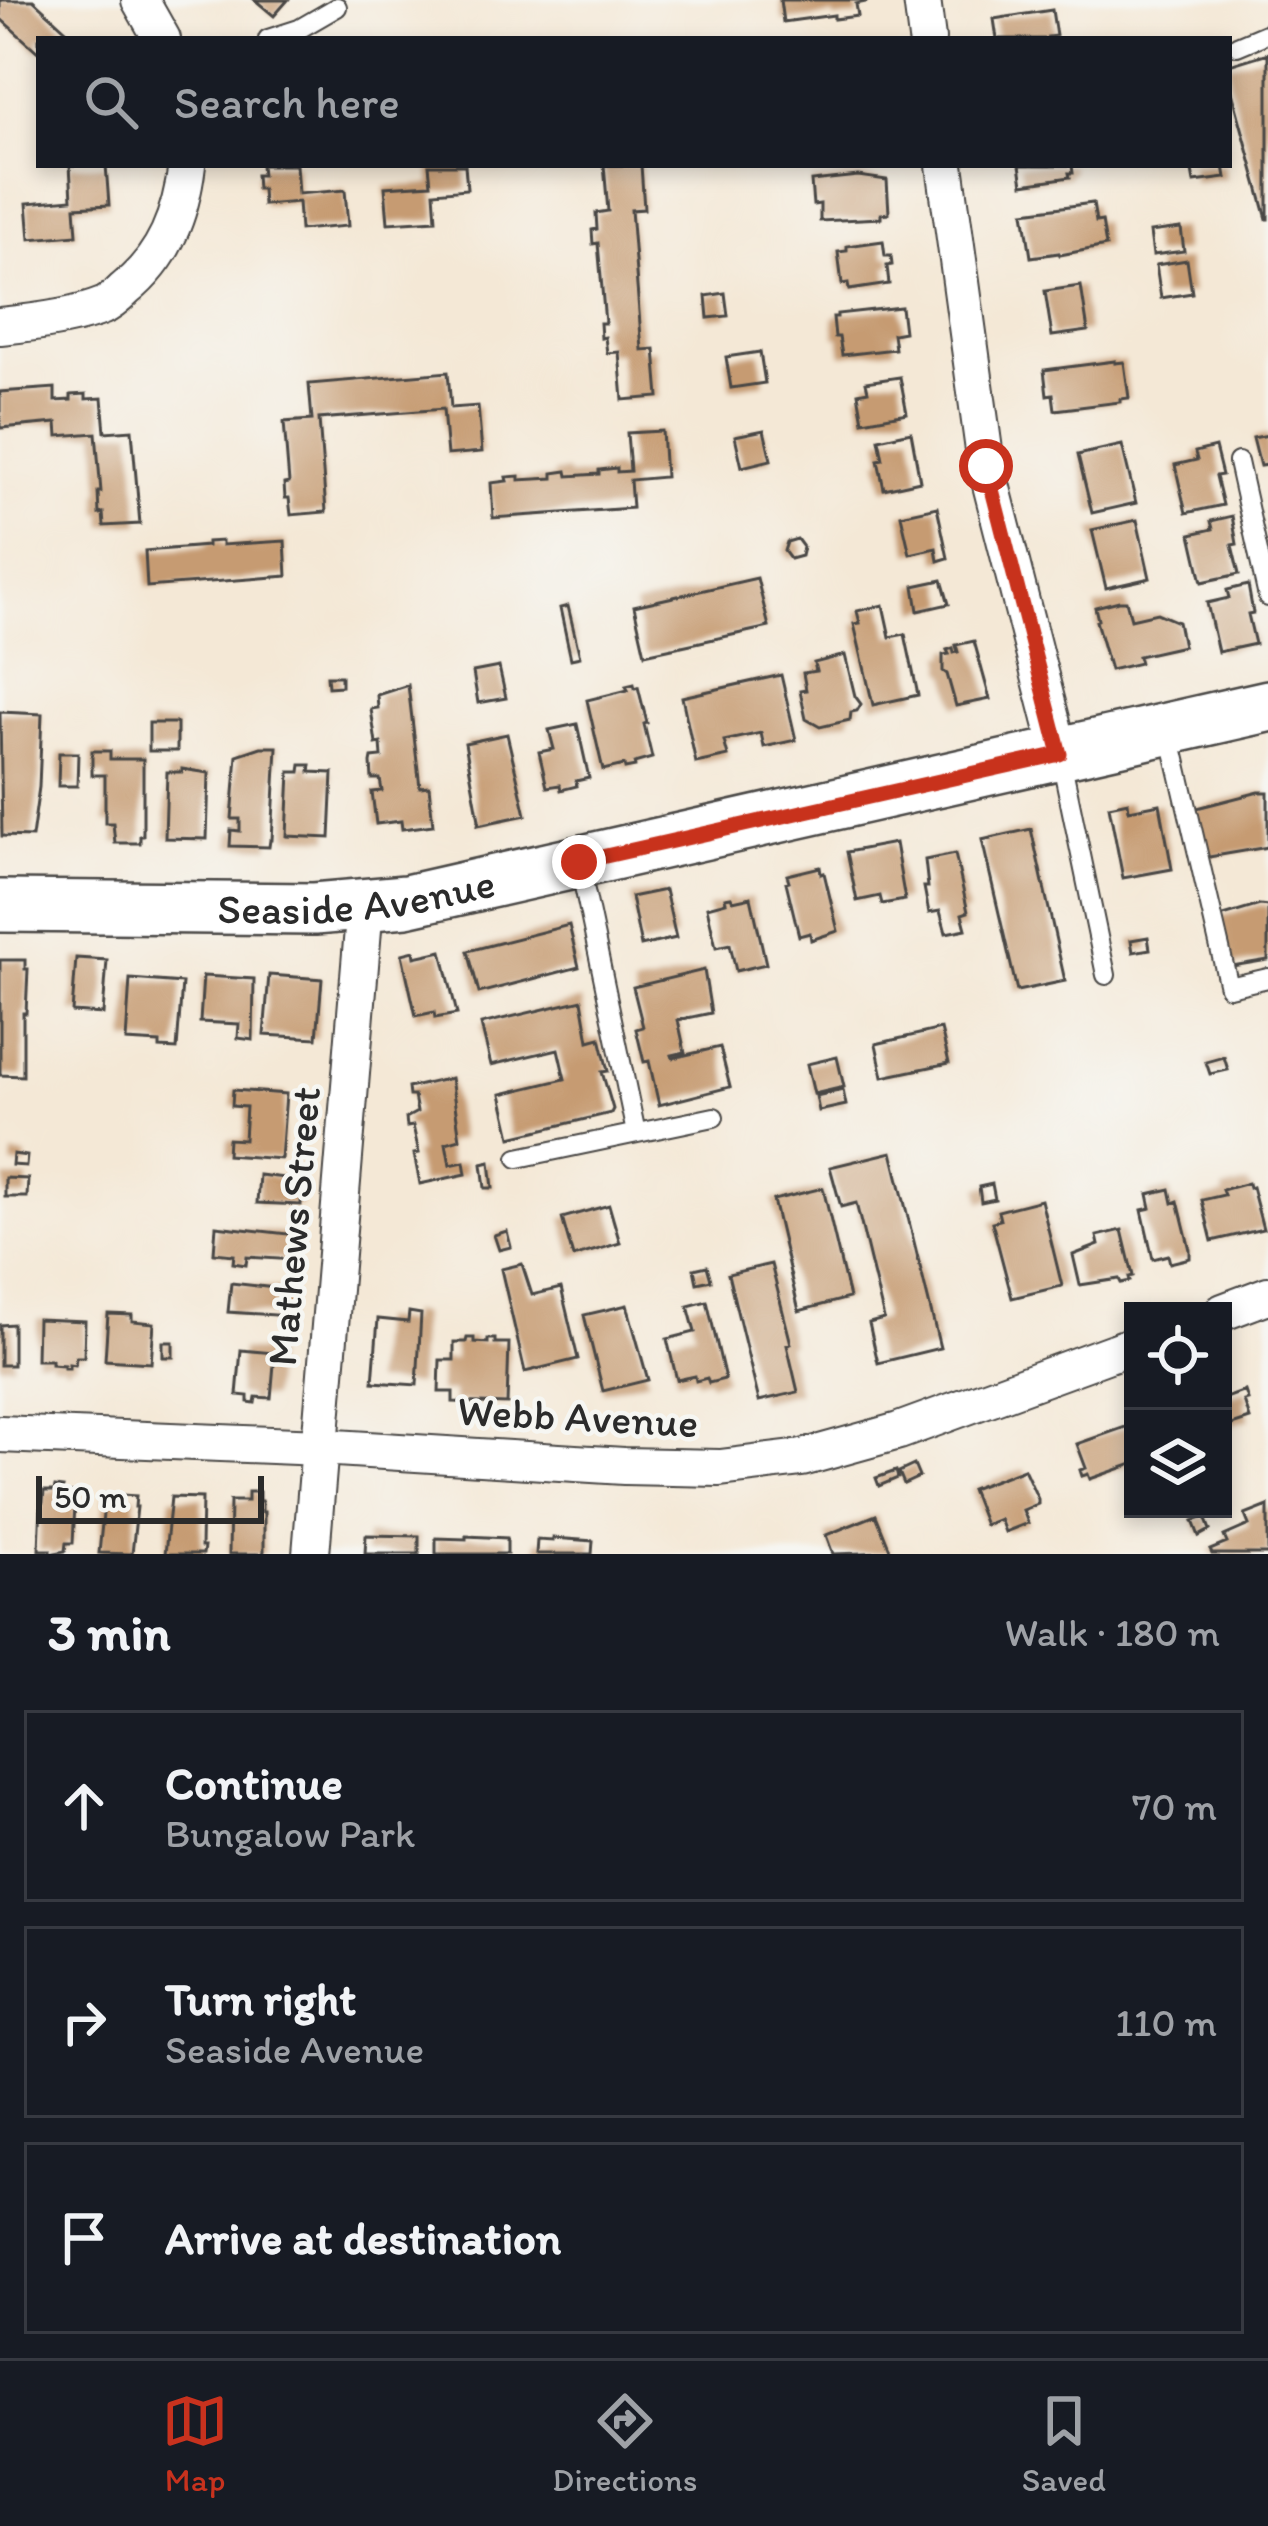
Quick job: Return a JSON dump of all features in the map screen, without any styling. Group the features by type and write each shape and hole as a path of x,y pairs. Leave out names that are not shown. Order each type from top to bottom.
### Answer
{"main road":[{"name":"Seaside Avenue","path":"0,906 314,909 406,901 1268,706"}],"street":[{"path":"140,0 160,36"},
{"path":"922,0 927,36"},
{"path":"0,326 106,306 132,284 158,256 173,226 187,168"},
{"path":"945,168 986,466 1060,754"},
{"name":"Mathews Street","path":"311,1554 365,905"},
{"path":"1232,1309 1268,1295"},
{"name":"Webb Avenue","path":"0,1434 721,1468 802,1458 899,1432 1124,1348"}],"lane":[{"path":"276,36 338,8"},
{"path":"1237,46 1268,33"},
{"path":"1238,462 1268,597"},
{"path":"1169,729 1229,987 1268,978"},
{"path":"1060,754 1106,975"},
{"path":"579,862 636,1133"},
{"path":"518,1158 714,1117"}],"building":[{"path":"0,0 33,0 73,36 36,36 36,50 0,18"},
{"path":"255,0 288,0 274,16"},
{"path":"780,0 866,2 856,4 858,16 783,22"},
{"path":"1052,10 1056,36 997,36 994,19"},
{"path":"1268,53 1268,219 1232,92 1232,64"},
{"path":"70,168 106,168 109,205 75,207 77,235 30,239 27,203 72,199"},
{"path":"261,168 296,168 298,194 345,190 348,226 300,230 298,202 263,205 256,175 262,175"},
{"path":"429,168 465,168 467,189 434,192 436,220 388,223 385,187 431,184"},
{"path":"604,168 641,168 644,209 631,210 642,350 655,349 659,397 623,400 619,352 607,353 605,337 601,338 600,323 605,323 598,243 593,244 592,230 597,229 596,213 608,211"},
{"path":"1020,168 1072,168 1070,177 1023,184"},
{"path":"1192,168 1224,168 1226,178 1194,182"},
{"path":"858,176 887,180 889,213 881,218 820,221 820,204 813,205 811,181"},
{"path":"1093,203 1106,246 1031,257 1024,212"},
{"path":"1181,228 1184,251 1153,255 1150,232"},
{"path":"883,241 885,256 891,256 889,284 849,290 848,283 842,284 838,252 847,251 847,246"},
{"path":"1187,260 1192,293 1161,298 1156,265"},
{"path":"1081,286 1088,331 1052,336 1045,291"},
{"path":"725,293 728,316 708,318 706,296"},
{"path":"901,307 904,332 893,334 895,349 842,355 833,317"},
{"path":"760,352 765,383 731,388 726,357"},
{"path":"1124,362 1129,398 1055,410 1053,394 1047,395 1044,370"},
{"path":"448,372 451,408 478,406 482,452 447,455 443,409 319,419 326,512 291,515 289,498 285,498 284,484 289,483 284,422 312,420 309,384"},
{"path":"900,377 907,413 863,421 858,393 868,391 866,382"},
{"path":"55,388 55,401 86,394 86,399 102,398 105,432 132,430 140,524 104,526 103,513 99,514 96,433 58,436 57,423 0,428 0,392"},
{"path":"764,430 771,460 742,467 735,436"},
{"path":"662,431 665,477 630,480 632,508 493,518 491,483 507,481 506,477 553,478 553,473 567,471 568,476 617,468 617,472 630,471 627,433"},
{"path":"911,432 920,481 884,489 879,439"},
{"path":"1268,435 1268,465 1260,466 1253,438"},
{"path":"1122,445 1136,503 1092,513 1078,455"},
{"path":"1215,447 1223,505 1186,513 1175,465 1197,460 1195,452"},
{"path":"937,507 948,558 938,561 936,548 910,554 901,515"},
{"path":"1232,516 1239,574 1202,582 1191,534 1213,529 1211,521"},
{"path":"1137,520 1150,578 1106,588 1092,530"},
{"path":"797,539 803,547 801,556 790,559 784,551 787,542"},
{"path":"222,541 222,545 285,541 287,576 147,587 145,551"},
{"path":"757,578 769,627 645,654 634,606"},
{"path":"942,580 949,604 918,611 914,586"},
{"path":"1248,585 1255,644 1218,652 1207,603 1229,598 1227,590"},
{"path":"1126,601 1131,619 1157,613 1178,622 1183,646 1138,656 1140,663 1110,670 1095,607"},
{"path":"883,605 890,637 905,634 918,695 873,705 854,624 860,623 857,611"},
{"path":"568,606 580,657 571,659 560,608"},
{"path":"974,641 990,699 956,706 943,671 943,655 953,648 958,652 956,645"},
{"path":"845,655 861,704 851,712 850,720 820,727 806,719 800,691 806,690 803,673 816,671 814,663"},
{"path":"499,667 506,698 478,703 473,672"},
{"path":"781,675 796,740 764,747 761,733 724,741 728,756 696,763 682,697"},
{"path":"327,676 341,676 341,686 328,687"},
{"path":"634,684 652,758 634,763 635,767 603,770 587,700 628,690 626,686"},
{"path":"408,685 420,787 429,786 433,825 402,829 401,821 376,824 372,792 382,791 380,779 372,779 371,763 372,758 382,757 371,709 378,708 377,695"},
{"path":"0,712 42,714 32,837 2,836"},
{"path":"149,723 177,723 177,751 149,751"},
{"path":"577,724 589,778 561,790 560,785 547,787 539,752 554,749 549,730"},
{"path":"507,734 526,815 478,825 465,743"},
{"path":"277,747 272,840 269,847 230,846 231,830 240,831 240,819 232,819 237,755"},
{"path":"92,751 110,751 110,759 143,759 140,843 115,843 113,823 105,823 105,775 92,775"},
{"path":"59,753 78,753 77,786 58,786"},
{"path":"301,765 311,765 310,772 333,773 330,838 287,836 290,772 300,772"},
{"path":"167,772 209,773 207,839 165,838"},
{"path":"1268,792 1268,847 1203,858 1193,809"},
{"path":"1128,802 1129,810 1160,804 1172,869 1123,878 1109,806"},
{"path":"1031,829 1065,981 1017,991 982,840"},
{"path":"895,843 905,900 882,904 880,896 857,901 847,852"},
{"path":"955,854 968,912 962,914 966,929 946,933 940,911 929,913 925,860"},
{"path":"820,867 838,931 811,940 810,933 799,936 786,882 787,875"},
{"path":"665,890 676,938 641,946 631,897"},
{"path":"731,897 733,901 751,897 766,964 736,971 730,944 716,947 707,907"},
{"path":"1268,906 1268,960 1232,966 1220,917"},
{"path":"569,925 579,967 479,993 468,951"},
{"path":"1148,937 1150,949 1133,952 1131,940"},
{"path":"414,951 415,957 442,951 457,1014 416,1016 402,954"},
{"path":"76,958 107,960 103,1014 72,1012"},
{"path":"0,960 25,960 28,969 23,1076 0,1075"},
{"path":"704,970 711,1013 678,1020 685,1052 672,1055 720,1047 730,1087 659,1105 636,1029 643,1027 633,987"},
{"path":"269,975 322,979 317,1038 264,1035"},
{"path":"203,976 254,979 253,1040 238,1038 239,1024 200,1022"},
{"path":"130,979 182,983 177,1049 126,1041"},
{"path":"582,1000 589,1041 600,1038 611,1113 511,1137 501,1094 565,1079 558,1049 491,1065 481,1024"},
{"path":"941,1029 949,1063 883,1077 876,1044"},
{"path":"837,1057 844,1087 814,1094 807,1064"},
{"path":"1224,1057 1228,1070 1210,1074 1206,1062"},
{"path":"451,1078 460,1139 446,1143 450,1165 464,1162 466,1174 420,1184 414,1154 419,1153 413,1126 407,1127 406,1118 417,1112 408,1088"},
{"path":"233,1090 286,1094 281,1159 227,1155 228,1139 244,1140 246,1107 232,1106"},
{"path":"843,1090 846,1105 819,1111 816,1096"},
{"path":"892,1152 940,1348 878,1363 869,1323 884,1319 856,1203 841,1207 830,1167"},
{"path":"13,1154 27,1156 26,1166 12,1165"},
{"path":"490,1162 493,1188 485,1188 482,1164"},
{"path":"259,1175 302,1180 301,1205 257,1203"},
{"path":"5,1178 28,1179 27,1197 5,1197"},
{"path":"1248,1183 1263,1229 1212,1241 1202,1200"},
{"path":"992,1184 995,1199 981,1202 979,1187"},
{"path":"823,1188 849,1298 799,1311 773,1200"},
{"path":"1170,1189 1173,1203 1178,1201 1190,1258 1170,1263 1168,1255 1153,1259 1142,1210 1151,1208 1148,1194"},
{"path":"1041,1200 1062,1286 1012,1298 992,1222 1000,1220 998,1211"},
{"path":"609,1205 620,1243 573,1257 562,1218"},
{"path":"216,1226 297,1235 295,1260 247,1257 246,1265 233,1263 234,1255 214,1253"},
{"path":"1122,1230 1133,1276 1130,1281 1080,1285 1073,1255 1099,1245 1097,1236"},
{"path":"507,1231 511,1247 499,1250 494,1235"},
{"path":"522,1264 532,1295 561,1288 578,1359 525,1372 501,1269"},
{"path":"771,1264 798,1392 759,1401 728,1274"},
{"path":"707,1266 711,1280 697,1283 694,1269"},
{"path":"231,1283 293,1290 290,1316 228,1312"},
{"path":"707,1301 725,1379 709,1383 707,1378 696,1381 695,1376 677,1380 667,1339 695,1332 688,1306"},
{"path":"627,1305 648,1380 603,1391 584,1315"},
{"path":"409,1312 421,1314 417,1385 373,1382 378,1319 408,1322"},
{"path":"108,1314 132,1315 132,1321 154,1323 151,1363 105,1360"},
{"path":"37,1319 85,1321 84,1357 76,1357 69,1368 36,1360"},
{"path":"13,1324 13,1365 0,1365 0,1325"},
{"path":"467,1338 509,1343 507,1404 453,1402 453,1392 439,1392 440,1360 454,1360 454,1342"},
{"path":"163,1342 173,1342 173,1357 163,1357"},
{"path":"241,1350 275,1353 271,1398 256,1397 255,1403 237,1395"},
{"path":"1245,1391 1250,1419 1232,1425 1232,1396"},
{"path":"1124,1427 1124,1467 1090,1479 1088,1474 1082,1476 1080,1470 1086,1468 1077,1444"},
{"path":"914,1465 919,1477 904,1484 899,1472"},
{"path":"1024,1469 1038,1499 1038,1504 1023,1510 1028,1523 1005,1532 1000,1519 985,1525 971,1489"},
{"path":"896,1471 898,1478 879,1486 876,1478"},
{"path":"55,1487 74,1493 73,1543 66,1543 65,1551 50,1554 50,1550 39,1550 41,1502 44,1491"},
{"path":"248,1492 259,1492 262,1501 264,1551 229,1554 230,1501 248,1501"},
{"path":"105,1494 136,1496 132,1554 99,1553"},
{"path":"171,1497 202,1498 203,1554 165,1554"},
{"path":"1268,1506 1268,1554 1212,1554 1210,1550 1227,1543 1224,1536 1249,1525 1245,1515"},
{"path":"876,1515 891,1552 833,1554 826,1535"},
{"path":"1205,1518 1210,1530 1199,1536 1193,1521"},
{"path":"366,1535 419,1536 419,1554 365,1554"},
{"path":"436,1538 507,1538 507,1554 436,1554"},
{"path":"537,1540 593,1541 592,1554 536,1554"}],"route":[{"path":"579,862 1060,754 986,466"}]}
